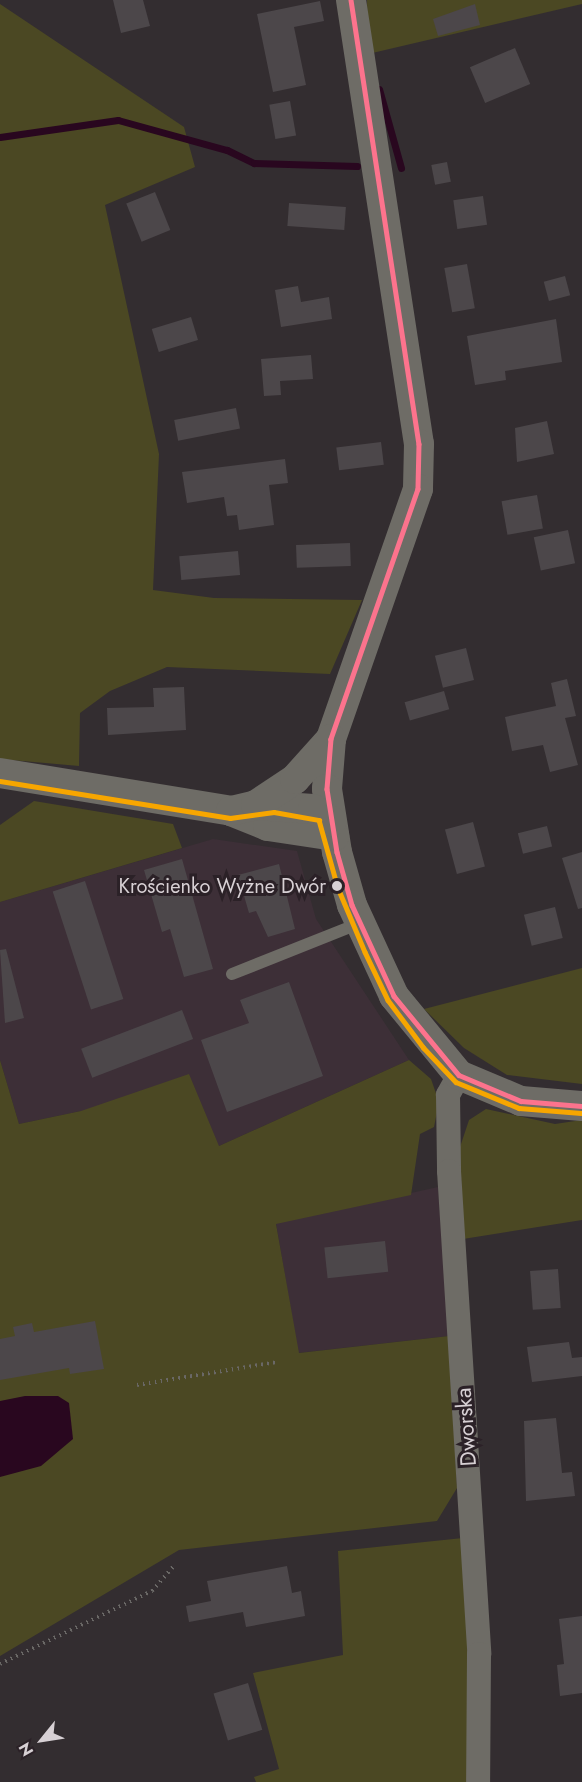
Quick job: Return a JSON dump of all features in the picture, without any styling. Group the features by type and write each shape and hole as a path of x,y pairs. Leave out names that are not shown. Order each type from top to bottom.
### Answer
{"street":[{"path":"243,808 308,768 331,739 418,489 419,444 351,0"},
{"path":"331,739 333,828 360,923 394,996 459,1075 521,1101 582,1106"},
{"path":"0,773 243,808 268,825 333,828"},
{"name":"Dworska","path":"459,1075 448,1095 449,1171 479,1654 478,1782"}],"lane":[{"path":"232,974 360,923"}],"path":[{"path":"137,1385 278,1362"},
{"path":"0,1664 152,1591 173,1567"}],"shaded area":[{"path":"367,0 582,0 582,4 368,54"},
{"path":"0,4 184,127 195,167 105,205 159,454 153,590 214,598 362,600 330,674 167,667 110,691 80,713 79,766 0,759"},
{"path":"34,801 173,824 182,848 0,902 0,825"},
{"path":"213,839 297,851 316,919 409,1060 219,1146 81,1111 19,1124 0,1060 0,902"},
{"path":"582,968 582,1084 507,1075 464,1048 424,1009"},
{"path":"0,1060 19,1124 81,1111 189,1074 219,1146 409,1060 431,1079 439,1102 434,1127 420,1134 411,1195 276,1224 299,1353 449,1336 457,1488 437,1521 179,1550 0,1656"},
{"path":"486,1109 555,1124 582,1120 582,1220 463,1239 460,1147 469,1120"},
{"path":"438,1187 449,1336 298,1353 276,1223"},
{"path":"25,1396 58,1396 69,1403 73,1439 41,1466 0,1477 0,1401"},
{"path":"463,1538 470,1636 467,1782 256,1782 254,1777 279,1769 253,1673 343,1655 338,1551"}],"building":[{"path":"113,0 143,0 150,26 121,33"},
{"path":"320,1 324,21 294,27 306,85 273,92 257,14"},
{"path":"475,4 480,25 438,36 433,19"},
{"path":"515,48 530,84 485,103 470,67"},
{"path":"290,101 296,135 275,139 269,105"},
{"path":"447,162 451,182 435,185 431,165"},
{"path":"155,192 170,230 142,242 126,204"},
{"path":"483,196 487,225 457,229 453,200"},
{"path":"289,203 346,207 344,230 287,226"},
{"path":"467,264 475,308 452,312 444,268"},
{"path":"565,276 570,295 549,301 544,282"},
{"path":"298,286 301,302 329,297 332,319 281,327 275,290"},
{"path":"191,317 198,340 159,352 152,329"},
{"path":"556,319 562,362 505,371 506,380 475,385 467,336"},
{"path":"311,355 313,379 280,381 281,395 264,396 261,359"},
{"path":"236,408 240,429 178,441 174,420"},
{"path":"547,421 554,454 517,462 515,428"},
{"path":"381,442 384,465 339,470 336,447"},
{"path":"285,459 288,483 269,485 274,525 239,530 237,515 227,516 224,497 187,503 182,472"},
{"path":"537,495 543,528 507,535 502,501"},
{"path":"568,530 575,563 541,571 534,537"},
{"path":"350,543 351,566 297,568 296,545"},
{"path":"238,551 240,575 181,580 179,556"},
{"path":"466,648 474,680 443,688 435,656"},
{"path":"567,679 576,716 565,718 578,765 550,772 543,745 512,751 505,717 556,706 551,683"},
{"path":"184,687 186,730 108,735 107,708 154,707 153,688"},
{"path":"444,691 449,709 410,721 405,702"},
{"path":"473,822 485,866 457,874 445,830"},
{"path":"547,826 552,846 523,854 518,833"},
{"path":"582,852 582,908 578,909 562,858"},
{"path":"182,859 213,969 184,977 170,929 162,932 144,870"},
{"path":"279,864 295,929 268,937 256,911 249,913 238,875"},
{"path":"85,881 123,999 91,1009 53,892"},
{"path":"555,907 563,938 532,946 524,915"},
{"path":"6,949 24,1018 5,1023 0,950"},
{"path":"289,982 323,1076 227,1112 201,1040 249,1023 240,1000"},
{"path":"182,1010 193,1039 92,1078 81,1049"},
{"path":"385,1241 388,1272 328,1278 324,1247"},
{"path":"558,1269 561,1308 533,1310 530,1271"},
{"path":"95,1321 104,1369 70,1374 69,1368 0,1380 0,1339 15,1336 13,1327 32,1323 34,1332"},
{"path":"569,1342 572,1358 582,1357 582,1376 532,1382 527,1347"},
{"path":"556,1418 562,1473 572,1472 575,1496 526,1501 524,1421"},
{"path":"287,1566 292,1593 301,1591 305,1616 246,1627 243,1612 189,1622 186,1606 211,1601 207,1581"},
{"path":"582,1616 582,1693 560,1696 557,1665 564,1664 559,1619"},
{"path":"248,1683 262,1730 228,1740 214,1694"}],"waterway":[{"path":"379,89 401,168"},
{"path":"0,137 118,120 227,150 254,163 357,166"}],"transit line":[{"path":"351,0 419,444 418,489 331,739 327,789 337,852 352,905 394,996 459,1075 521,1101 582,1106"},
{"path":"0,781 230,818 274,812 319,820 338,888 365,952 388,1000 423,1047 456,1082 519,1108 581,1113"}],"place":[{"name":"Krościenko Wyżne Dwór","path":"337,886"}]}
